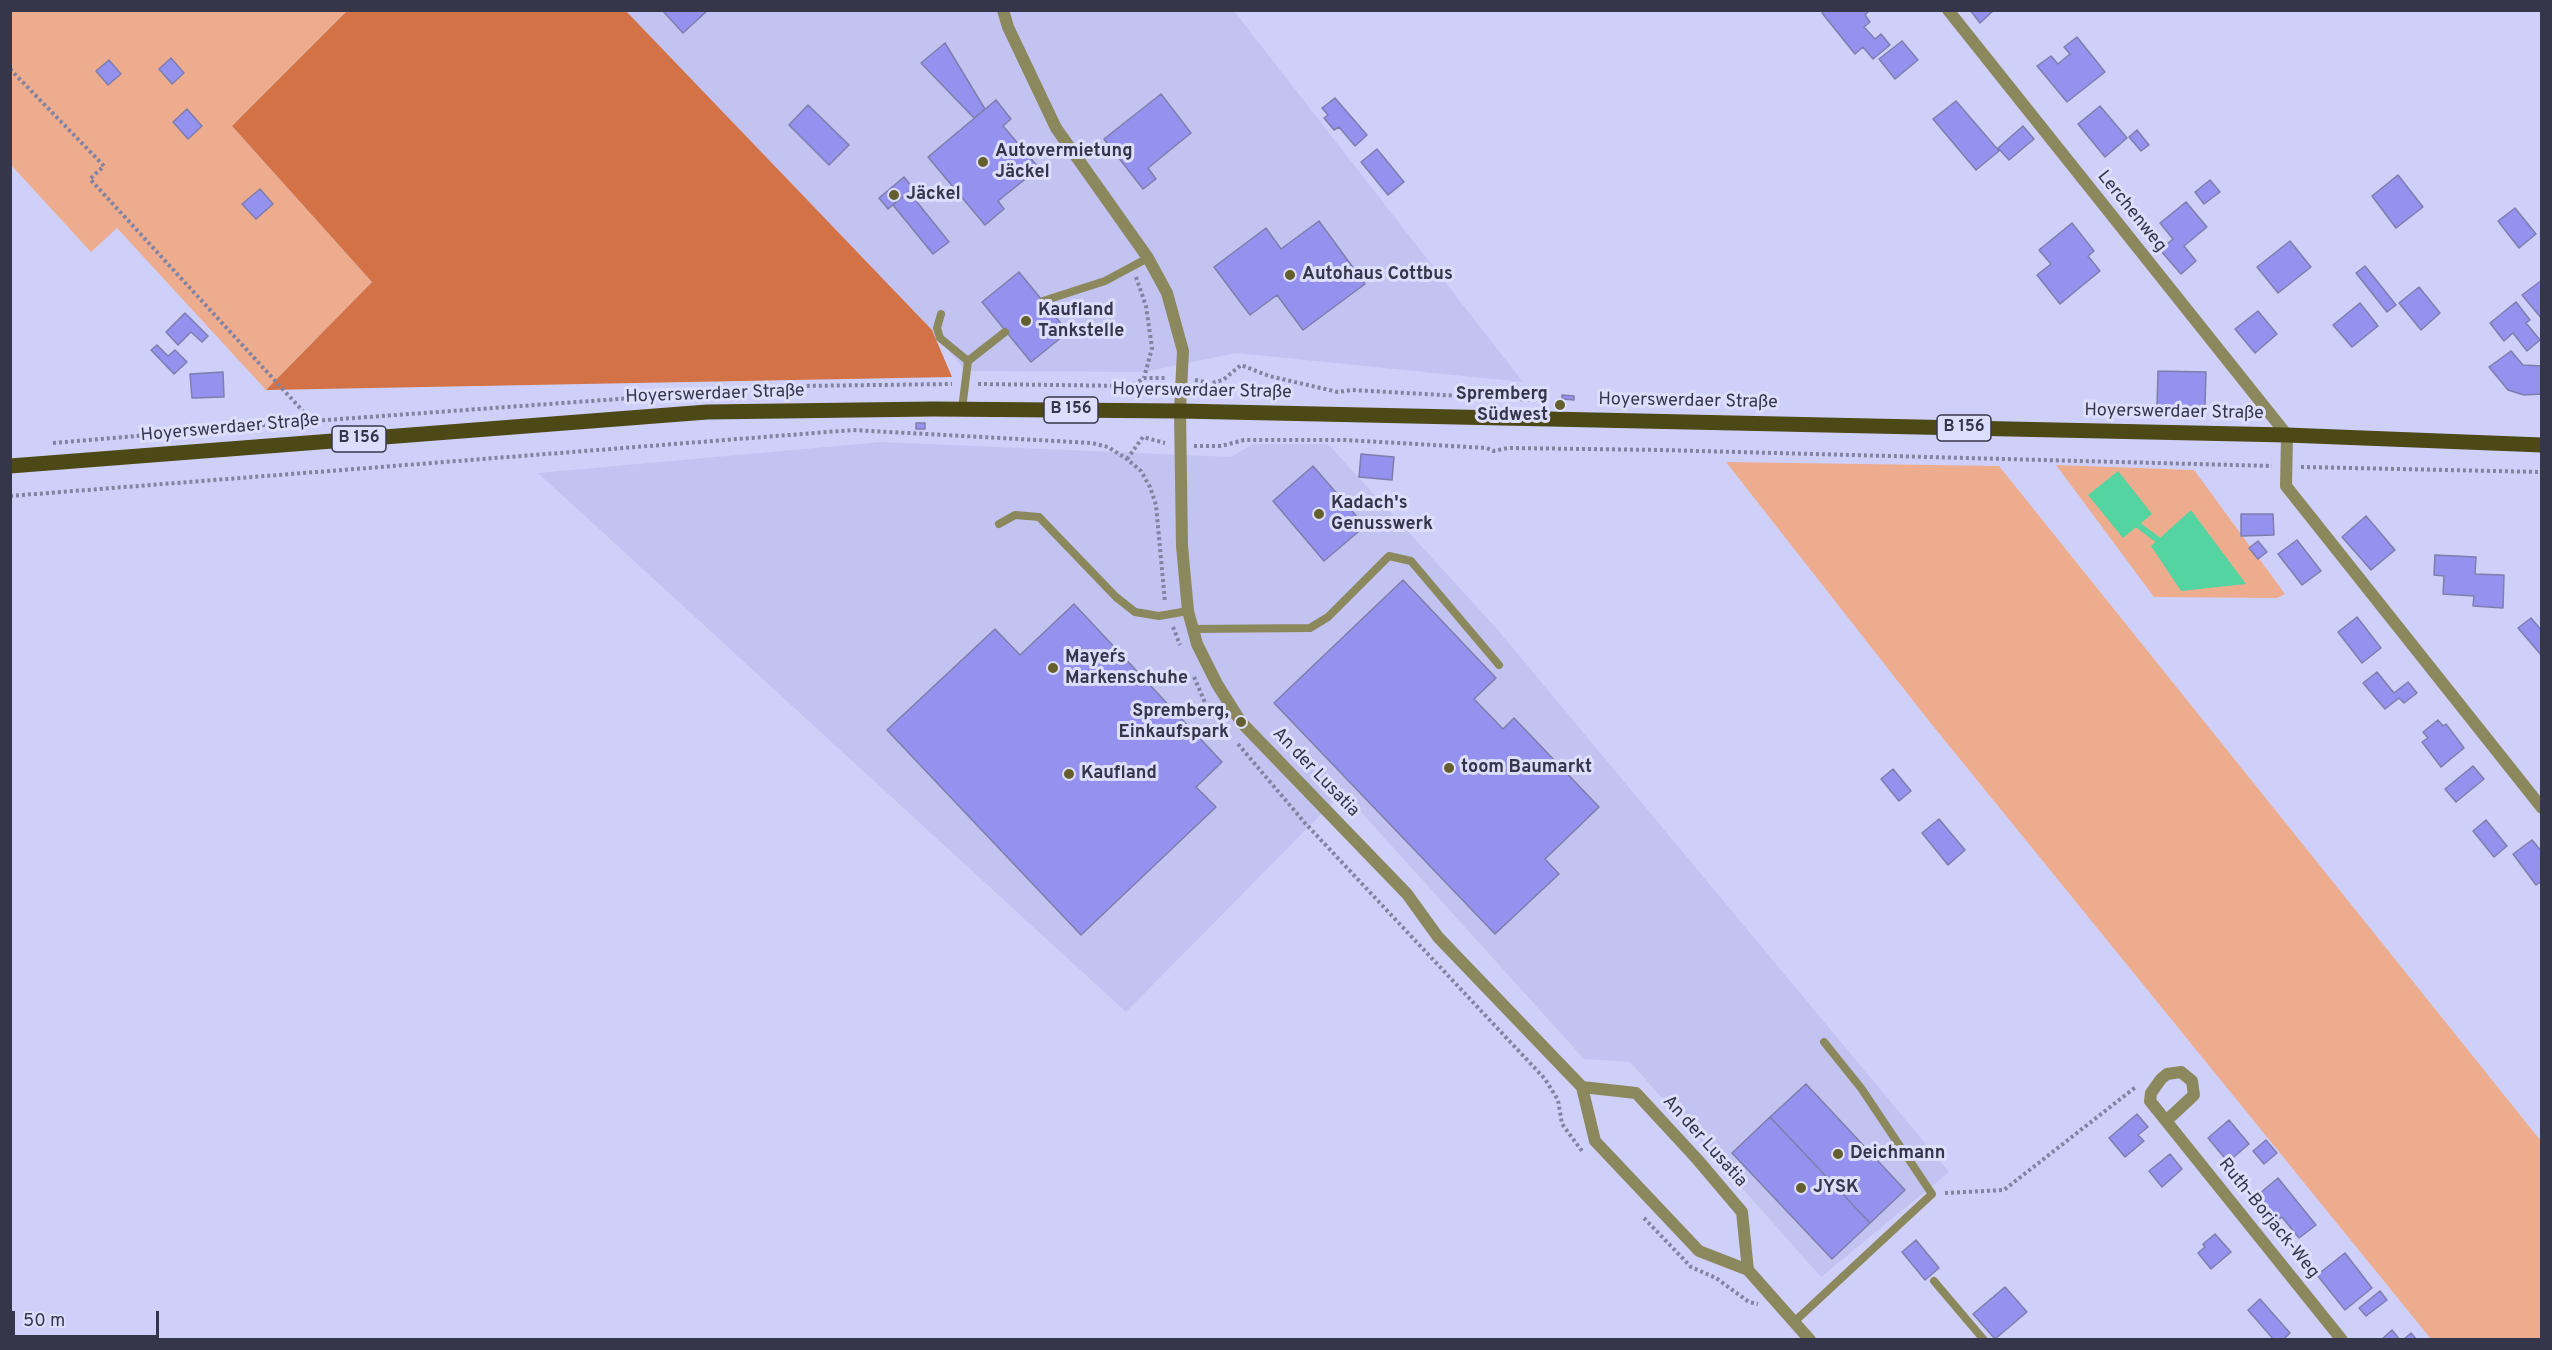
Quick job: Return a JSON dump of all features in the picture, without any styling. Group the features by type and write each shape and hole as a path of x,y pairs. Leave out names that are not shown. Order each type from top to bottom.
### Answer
{"main road":[{"name":"Hoyerswerdaer Straße","path":"10,466 707,412 962,409 1180,411 2287,435 2541,445"}],"street":[{"name":"An der Lusatia","path":"1003,10 1008,27 1056,128 1148,258 1167,293 1183,351 1180,411 1182,546 1188,611 1193,629 1217,684 1241,722 1407,894 1438,937 1582,1087 1636,1093 1697,1159 1742,1212 1748,1270"},
{"name":"Lerchenweg","path":"1948,10 2287,435"},
{"name":"Hoyerswerdaer Straße","path":"2287,435 2286,486 2541,808"},
{"path":"2150,1101 2155,1086 2167,1074 2181,1072 2192,1081 2195,1089 2190,1101 2166,1121"},
{"path":"1582,1087 1595,1141 1700,1251 1748,1270 1810,1340"},
{"name":"Ruth-Borjack-Weg","path":"2150,1101 2342,1340"}],"lane":[{"path":"1043,301 1104,281 1148,258"},
{"path":"941,314 937,321 940,338 968,361"},
{"path":"962,409 968,361 1005,332"},
{"path":"999,524 1015,515 1039,517 1116,597 1135,612 1159,616 1188,611"},
{"path":"1193,629 1310,628 1328,617 1389,556 1411,561 1499,665"},
{"path":"1794,1322 1932,1194 1861,1088 1824,1042"},
{"path":"1934,1281 1984,1340"}],"path":[{"path":"10,69 104,166 90,179 294,399 312,421 320,442"},
{"path":"1144,378 1182,378 1211,384 1223,380 1241,365 1269,376 1338,392 1541,400"},
{"path":"10,496 853,430 1092,443 1108,447 1126,459 1143,437 1182,446 1221,446 1244,440 1346,440 1487,448 1493,451 1508,448 1661,450 2541,472"},
{"path":"1932,1194 2004,1190 2136,1085 2150,1101"}],"shaded area":[{"path":"11,11 347,11 232,126 372,282 266,390 117,228 91,252 11,165"},
{"path":"347,11 626,11 932,330 952,377 266,390 372,282 232,126"},
{"path":"626,11 1234,11 1523,382 1236,353 1144,372 972,371 962,367 932,330"},
{"path":"881,442 1231,457 1253,444 1328,444 1498,630 1949,1172 1821,1277 1630,1062 1584,1059 1343,792 1126,1012 538,473"},
{"path":"1726,462 1999,466 2541,1141 2541,1339 2431,1339 1929,721"},
{"path":"2056,465 2194,470 2285,594 2277,598 2154,597"},
{"path":"2118,471 2152,514 2123,538 2088,495"},
{"path":"2191,510 2246,584 2181,591 2151,546"}],"building":[{"path":"662,10 708,10 683,33"},
{"path":"1825,10 1870,10 1865,15 1870,22 1864,27 1875,39 1881,34 1890,45 1873,59 1863,47 1855,54 1822,13"},
{"path":"1970,10 1994,10 1980,23"},
{"path":"2077,37 2105,72 2067,102 2037,66 2051,56 2058,64 2070,54 2064,47"},
{"path":"1902,41 1918,60 1895,79 1879,59"},
{"path":"945,43 985,109 974,118 921,63"},
{"path":"171,58 184,73 172,84 159,69"},
{"path":"109,60 121,74 108,85 96,71"},
{"path":"1161,94 1191,133 1148,168 1156,179 1143,189 1104,139"},
{"path":"1335,98 1367,135 1355,146 1339,127 1334,130 1324,118 1328,115 1322,108"},
{"name":"Autovermietung Jäckel","path":"996,100 1011,119 1003,126 1039,168 998,201 1004,209 985,225 928,157"},
{"path":"1956,101 1999,151 1976,170 1933,119"},
{"path":"808,105 849,145 829,165 789,125"},
{"path":"2100,106 2127,138 2105,157 2078,124"},
{"path":"187,109 202,126 188,139 173,122"},
{"path":"2023,126 2034,139 2009,160 1998,148"},
{"path":"2137,130 2149,145 2141,151 2129,137"},
{"path":"1377,149 1404,182 1388,195 1361,162"},
{"path":"2398,175 2423,207 2396,228 2372,196"},
{"name":"Jäckel","path":"904,177 913,188 888,209 879,198"},
{"path":"2210,180 2220,192 2204,204 2195,192"},
{"path":"260,189 273,204 256,219 242,204"},
{"path":"909,192 949,242 933,254 893,205"},
{"path":"2186,202 2207,227 2184,246 2196,261 2181,274 2160,250 2173,239 2160,223"},
{"path":"2515,208 2536,234 2519,248 2498,221"},
{"name":"Autohaus Cottbus","path":"1319,221 1365,284 1303,330 1277,295 1250,315 1214,267 1266,228 1281,249"},
{"path":"2072,223 2094,251 2088,256 2100,271 2060,304 2037,275 2051,264 2039,250"},
{"path":"2290,241 2311,267 2278,293 2257,267"},
{"path":"2365,266 2396,305 2387,312 2356,273"},
{"path":"1019,272 1068,332 1031,362 982,302"},
{"path":"2542,280 2542,319 2522,295"},
{"path":"2419,287 2440,313 2421,330 2399,303"},
{"path":"2516,302 2530,320 2526,323 2540,340 2527,351 2513,333 2504,341 2490,323"},
{"path":"2360,303 2378,326 2352,347 2333,325"},
{"path":"2258,311 2277,334 2255,353 2235,329"},
{"path":"185,313 208,336 202,342 191,332 178,345 166,332"},
{"path":"157,345 168,356 175,350 187,362 174,374 151,350"},
{"path":"2511,351 2523,365 2542,366 2542,394 2524,395 2508,390 2489,367"},
{"path":"2158,371 2206,372 2205,406 2157,406"},
{"path":"223,372 224,397 192,398 190,374"},
{"path":"1562,395 1574,396 1574,400 1562,399"},
{"path":"916,423 925,423 925,429 916,429"},
{"path":"1361,454 1394,457 1392,480 1359,477"},
{"name":"Kadach's Genusswerk","path":"1313,466 1365,526 1324,561 1273,501"},
{"path":"2241,514 2273,514 2274,535 2241,536"},
{"path":"2366,516 2395,550 2371,570 2342,537"},
{"path":"2297,540 2321,571 2302,585 2278,554"},
{"path":"2258,541 2267,552 2258,559 2249,548"},
{"path":"2435,555 2476,557 2475,574 2504,575 2503,608 2473,606 2474,596 2443,594 2444,576 2434,575"},
{"name":"toom Baumarkt","path":"1403,580 1496,678 1474,699 1503,729 1514,718 1599,807 1545,859 1559,874 1495,934 1274,703"},
{"name":"Kaufland","path":"1074,604 1222,762 1196,787 1216,807 1081,935 887,730 995,629 1020,655"},
{"path":"2357,617 2381,648 2362,663 2338,632"},
{"path":"2531,618 2542,631 2542,656 2518,628"},
{"path":"2377,672 2394,693 2408,682 2417,693 2404,703 2399,698 2385,709 2363,683"},
{"path":"2438,720 2443,726 2446,724 2464,748 2441,767 2422,742 2428,738 2423,732"},
{"path":"2473,766 2484,779 2456,802 2445,789"},
{"path":"1893,769 1911,791 1899,801 1881,779"},
{"path":"1939,819 1965,850 1948,865 1922,833"},
{"path":"2486,820 2507,846 2494,857 2473,831"},
{"path":"2532,840 2542,852 2542,881 2536,885 2513,854"},
{"name":"Deichmann","path":"1806,1084 1905,1190 1870,1223 1770,1117"},
{"path":"2137,1114 2148,1127 2138,1135 2144,1141 2125,1157 2109,1138"},
{"name":"JYSK","path":"1770,1117 1870,1223 1832,1259 1732,1153"},
{"path":"2229,1120 2249,1144 2228,1162 2208,1138"},
{"path":"2266,1140 2277,1153 2264,1164 2253,1151"},
{"path":"2170,1154 2182,1169 2162,1187 2149,1171"},
{"path":"2278,1178 2316,1225 2299,1238 2282,1217 2273,1224 2253,1199"},
{"path":"2215,1234 2231,1252 2211,1269 2198,1253 2205,1247 2203,1244"},
{"path":"1916,1240 1939,1268 1925,1280 1902,1252"},
{"path":"2345,1253 2372,1288 2345,1310 2317,1275"},
{"path":"2005,1287 2027,1312 1995,1339 1973,1314"},
{"path":"2380,1291 2387,1300 2366,1316 2359,1308"},
{"path":"2260,1299 2290,1333 2283,1340 2274,1340 2248,1310"},
{"path":"2392,1330 2400,1340 2381,1340"},
{"path":"2411,1333 2417,1340 2403,1340"}],"waterway":[{"path":"2138,525 2158,540"}],"place":[{"name":"Autovermietung Jäckel","path":"983,162"},
{"name":"Jäckel","path":"894,195"},
{"name":"Autohaus Cottbus","path":"1290,275"},
{"name":"Kaufland Tankstelle","path":"1026,321"},
{"name":"Spremberg Südwest","path":"1560,405"},
{"name":"Kadach's Genusswerk","path":"1319,514"},
{"name":"Mayer´s Markenschuhe","path":"1053,668"},
{"name":"Spremberg, Einkaufspark","path":"1241,722"},
{"name":"toom Baumarkt","path":"1449,768"},
{"name":"Kaufland","path":"1069,774"},
{"name":"Deichmann","path":"1838,1154"},
{"name":"JYSK","path":"1801,1188"}]}
